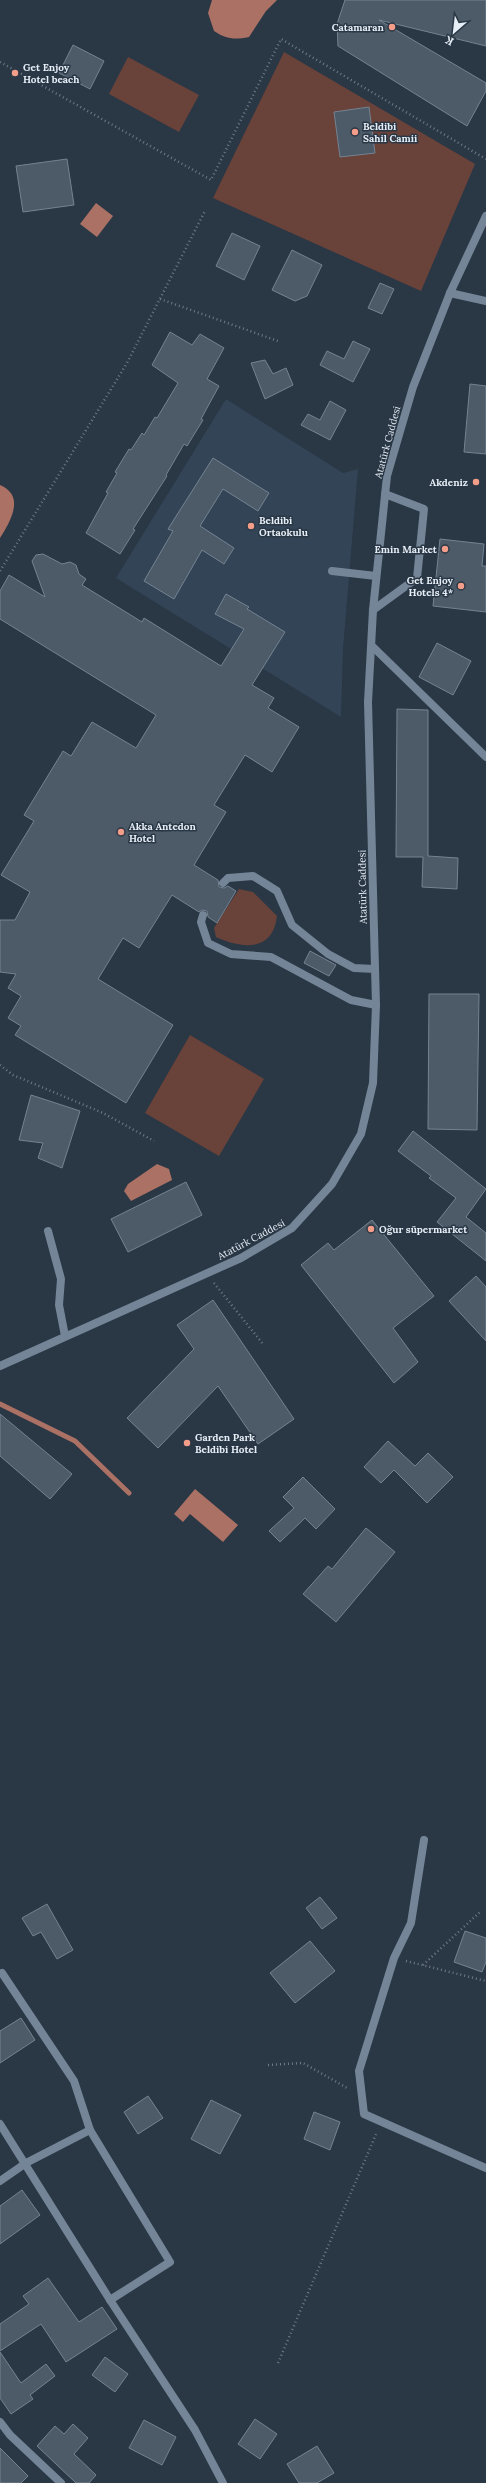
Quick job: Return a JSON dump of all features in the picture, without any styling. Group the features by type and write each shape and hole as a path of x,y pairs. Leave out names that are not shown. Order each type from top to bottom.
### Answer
{"street":[{"name":"Atatürk Caddesi","path":"0,1366 241,1258 292,1228 332,1184 361,1134 374,1083 376,1005 368,702 373,610 387,476 413,387 450,293 486,216"},
{"path":"450,293 486,301"},
{"path":"373,610 417,578 424,509 385,494"},
{"path":"332,571 376,576"},
{"path":"372,646 486,757"},
{"path":"223,883 228,878 253,876 277,891 292,925 328,954 354,968 374,969"},
{"path":"203,915 201,922 208,943 231,954 271,957 351,1000 376,1005"},
{"path":"48,1231 61,1279 60,1305 65,1336"},
{"path":"424,1840 411,1922 394,1958 359,2071 364,2114 486,2168"},
{"path":"2,1973 74,2081 90,2130 170,2262 110,2300"},
{"path":"0,2124 26,2163 110,2300 195,2430 223,2483"},
{"path":"0,2181 26,2163 90,2130"},
{"path":"0,2422 10,2435 61,2483"}],"path":[{"path":"0,62 211,180 280,39 486,159"},
{"path":"0,571 127,363 205,211"},
{"path":"160,299 278,341"},
{"path":"0,1065 13,1075 103,1113 154,1141"},
{"path":"207,1273 263,1344"},
{"path":"422,1965 480,1912"},
{"path":"394,1958 486,1981"},
{"path":"268,2065 302,2062 362,2096"},
{"path":"278,2363 381,2122"}],"shaded area":[{"path":"212,0 277,0 266,11 249,37 234,39 222,36 214,31 208,13"},
{"path":"284,52 475,164 421,291 213,198"},
{"path":"128,57 199,95 179,132 109,94"},
{"path":"96,203 113,216 97,237 80,224"},
{"name":"Beldibi Ortaokulu","path":"226,399 343,473 358,469 343,649 341,717 116,578"},
{"path":"0,485 8,490 12,496 14,510 8,525 0,538"},
{"path":"239,889 253,892 277,916 274,928 263,942 246,945 236,944 216,937 214,928"},
{"path":"190,1035 264,1079 219,1156 145,1113"},
{"path":"157,1164 169,1169 172,1180 131,1201 124,1191 128,1184"},
{"path":"195,1489 238,1525 223,1542 190,1514 183,1522 174,1514"}],"building":[{"path":"345,0 486,0 486,46 379,20 486,83 486,91 467,126 338,46 337,24"},
{"path":"73,45 104,61 90,89 59,73"},
{"name":"Beldibi Sahil Camii","path":"369,107 375,153 340,157 334,112"},
{"path":"67,159 74,205 23,212 16,166"},
{"path":"232,233 260,246 244,280 216,266"},
{"path":"292,250 322,265 307,296 295,301 272,290"},
{"path":"380,283 394,289 382,314 368,308"},
{"path":"170,332 192,345 200,334 224,348 207,379 219,386 201,419 203,420 187,446 184,444 166,475 167,476 133,529 135,530 120,554 86,533 108,493 106,492 117,473 115,472 129,449 131,450 142,433 144,435 155,417 157,418 178,383 152,365"},
{"path":"353,341 370,349 353,382 320,365 327,351 344,359"},
{"path":"265,360 273,374 286,368 293,385 265,399 251,363"},
{"path":"470,384 486,386 486,454 464,452"},
{"path":"330,401 346,410 330,440 301,425 308,414 320,420"},
{"path":"213,458 269,493 258,511 223,489 200,526 234,548 224,564 202,550 174,599 144,581 173,531 168,529"},
{"name":"Get Enjoy Hotels 4*","path":"440,539 484,544 482,566 486,566 486,612 433,606"},
{"name":"Akka Antedon Hotel","path":"43,554 62,564 70,562 76,565 79,574 86,579 82,585 142,622 144,618 221,666 244,629 215,614 226,594 249,607 247,609 285,632 252,685 274,698 268,708 299,727 272,772 245,755 214,805 226,812 194,865 218,880 219,887 224,888 228,886 236,891 217,923 208,917 207,911 202,910 199,912 172,895 139,948 123,938 98,979 173,1025 126,1103 15,1035 21,1026 8,1018 21,996 8,988 16,974 0,972 0,920 15,920 30,892 1,875 34,821 24,815 63,751 71,756 92,722 136,748 156,715 0,619 0,591 9,575 45,597 32,561 36,555"},
{"path":"437,643 471,661 453,695 419,677"},
{"path":"397,709 428,710 428,856 458,858 457,889 422,887 423,857 396,857"},
{"path":"310,951 336,965 329,976 304,963"},
{"path":"429,994 479,994 477,1130 428,1129"},
{"path":"31,1095 80,1111 62,1168 38,1158 43,1143 19,1140"},
{"path":"413,1131 486,1189 466,1217 486,1233 486,1261 437,1222 456,1198 429,1178 431,1176 398,1151"},
{"path":"186,1182 202,1215 128,1252 111,1219"},
{"path":"372,1220 434,1296 393,1328 418,1362 394,1383 301,1265 328,1243 334,1250"},
{"path":"476,1276 486,1287 486,1341 449,1301"},
{"path":"213,1300 294,1419 258,1444 218,1386 158,1448 127,1418 194,1349 177,1325"},
{"path":"0,1414 72,1474 50,1499 0,1456"},
{"path":"388,1441 415,1466 428,1453 453,1477 427,1503 394,1470 381,1483 364,1467"},
{"path":"303,1477 335,1509 316,1529 305,1518 280,1542 269,1531 294,1508 283,1497"},
{"path":"366,1528 395,1552 336,1622 303,1594 328,1566 332,1569"},
{"path":"320,1897 337,1918 322,1929 306,1908"},
{"path":"47,1904 73,1950 57,1959 41,1932 33,1936 22,1918"},
{"path":"465,1931 486,1938 486,1962 482,1972 454,1962"},
{"path":"310,1941 335,1971 295,2003 270,1973"},
{"path":"21,2018 35,2040 0,2063 0,2031"},
{"path":"148,2096 163,2118 138,2134 124,2112"},
{"path":"211,2100 241,2115 220,2154 191,2139"},
{"path":"314,2112 340,2122 330,2150 304,2139"},
{"path":"22,2190 40,2215 0,2244 0,2206"},
{"path":"48,2278 79,2322 102,2307 117,2329 66,2362 41,2324 0,2351 0,2324 29,2304 23,2296"},
{"path":"0,2352 21,2383 46,2364 55,2376 30,2395 33,2399 11,2414 0,2398"},
{"path":"105,2357 128,2374 115,2392 92,2375"},
{"path":"255,2419 277,2434 260,2459 238,2444"},
{"path":"144,2420 176,2437 162,2465 129,2448"},
{"path":"73,2424 88,2438 74,2454 96,2475 89,2483 76,2483 37,2446 55,2426 64,2434"},
{"path":"317,2446 334,2473 317,2483 299,2483 287,2464"},
{"path":"0,2448 28,2476 21,2483 0,2483"}],"waterway":[{"path":"0,1404 75,1441 129,1493"}],"place":[{"name":"Catamaran","path":"392,27"},
{"name":"Get Enjoy Hotel beach","path":"15,73"},
{"name":"Beldibi Sahil Camii","path":"355,132"},
{"name":"Akdeniz","path":"476,482"},
{"name":"Beldibi Ortaokulu","path":"251,526"},
{"name":"Emin Market","path":"445,549"},
{"name":"Get Enjoy Hotels 4*","path":"461,586"},
{"name":"Akka Antedon Hotel","path":"121,832"},
{"name":"Oğur süpermarket","path":"371,1229"},
{"name":"Garden Park Beldibi Hotel","path":"187,1443"}]}
